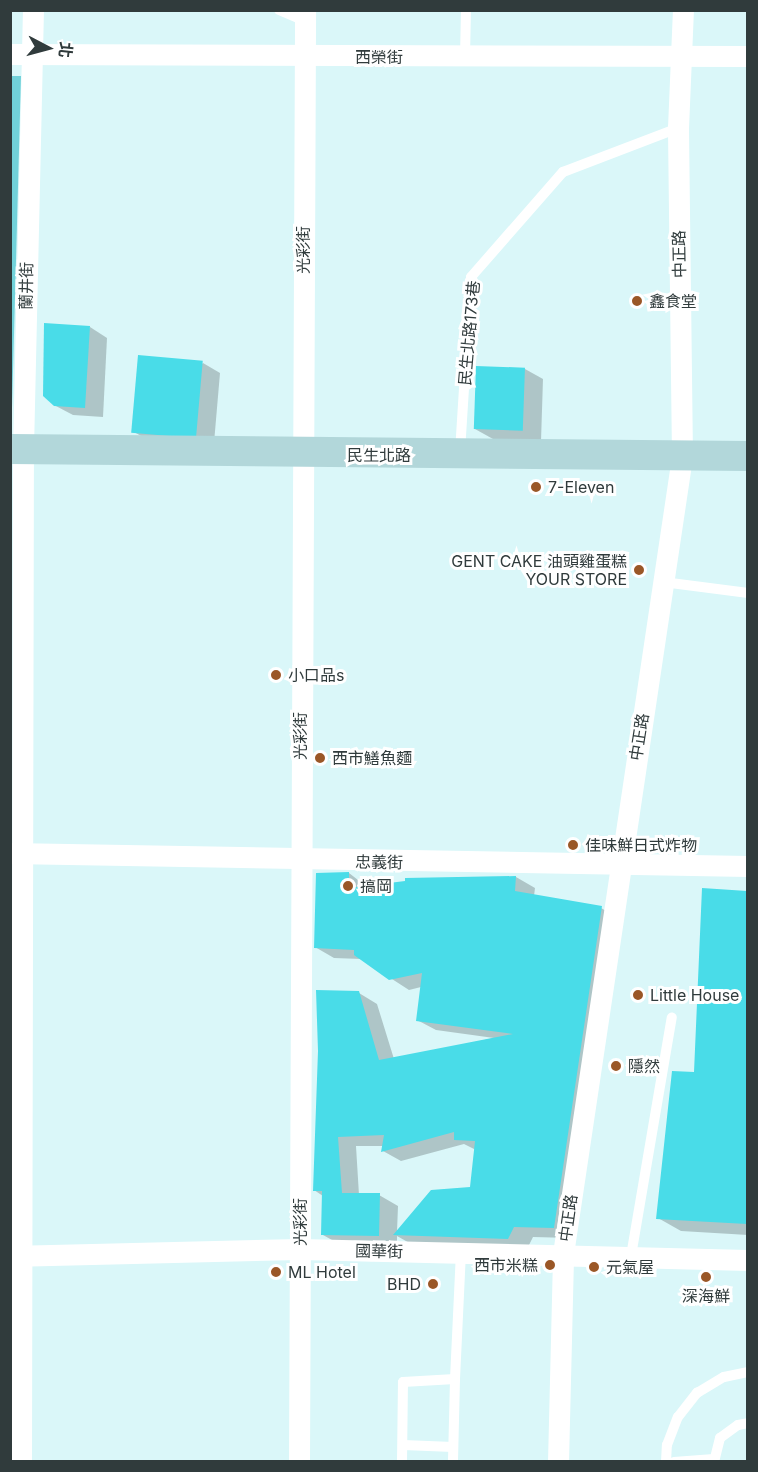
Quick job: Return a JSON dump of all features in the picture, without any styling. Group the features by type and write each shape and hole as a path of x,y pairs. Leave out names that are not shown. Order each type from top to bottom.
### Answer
{"main road":[{"name":"民生北路","path":"16,449 302,454 747,456"}],"street":[{"name":"蘭井街","path":"21,1461 16,1256 16,449 21,54 33,10"},
{"name":"中正路","path":"558,1461 563,1254 682,457 678,128 683,10"},
{"name":"光彩街","path":"299,1461 299,861 305,16"},
{"name":"西榮街","path":"21,54 747,56"},
{"name":"忠義街","path":"16,853 619,867 747,866"},
{"name":"國華街","path":"16,1256 300,1249 747,1260"}],"lane":[{"path":"279,10 305,16"},
{"path":"465,57 466,10"},
{"name":"民生北路173巷","path":"459,455 471,277 563,172 678,128"},
{"path":"663,582 747,593"},
{"path":"632,1256 672,1017"},
{"path":"453,1461 454,1379 461,1253"},
{"path":"666,1461 667,1445 678,1416 697,1393 724,1377 747,1372"},
{"path":"402,1461 403,1382 454,1379"},
{"path":"674,1461 714,1460 720,1438 738,1425 747,1423"},
{"path":"403,1445 453,1448"}],"shaded area":[{"path":"10,76 21,76 12,408 11,408"}],"building":[{"path":"44,323 90,326 85,408 54,406 43,396"},
{"path":"138,355 203,361 196,438 131,433"},
{"path":"476,366 525,368 523,431 474,429"},
{"path":"349,872 349,888 405,881 405,878 516,876 515,891 602,906 554,1228 514,1227 508,1239 393,1235 431,1190 470,1187 475,1141 454,1140 454,1132 381,1152 384,1135 338,1137 342,1193 380,1193 379,1236 321,1235 322,1191 313,1191 318,1051 316,990 359,991 379,1060 513,1034 416,1021 422,973 389,980 354,955 354,950 314,948 316,873"},
{"path":"702,888 747,891 747,1224 656,1219 672,1071 694,1072"}],"place":[{"name":"鑫食堂","path":"637,301"},
{"name":"7-Eleven","path":"536,487"},
{"name":"GENT CAKE 油頭雞蛋糕 YOUR STORE","path":"639,570"},
{"name":"小口品s","path":"276,675"},
{"name":"西市鱔魚麵","path":"320,758"},
{"name":"佳味鮮日式炸物","path":"573,845"},
{"name":"搞岡","path":"348,886"},
{"name":"Little House","path":"638,995"},
{"name":"隱然","path":"616,1066"},
{"name":"西市米糕","path":"550,1265"},
{"name":"元氣屋","path":"594,1267"},
{"name":"ML Hotel","path":"276,1272"},
{"name":"深海鮮","path":"706,1277"},
{"name":"BHD","path":"433,1284"}]}
